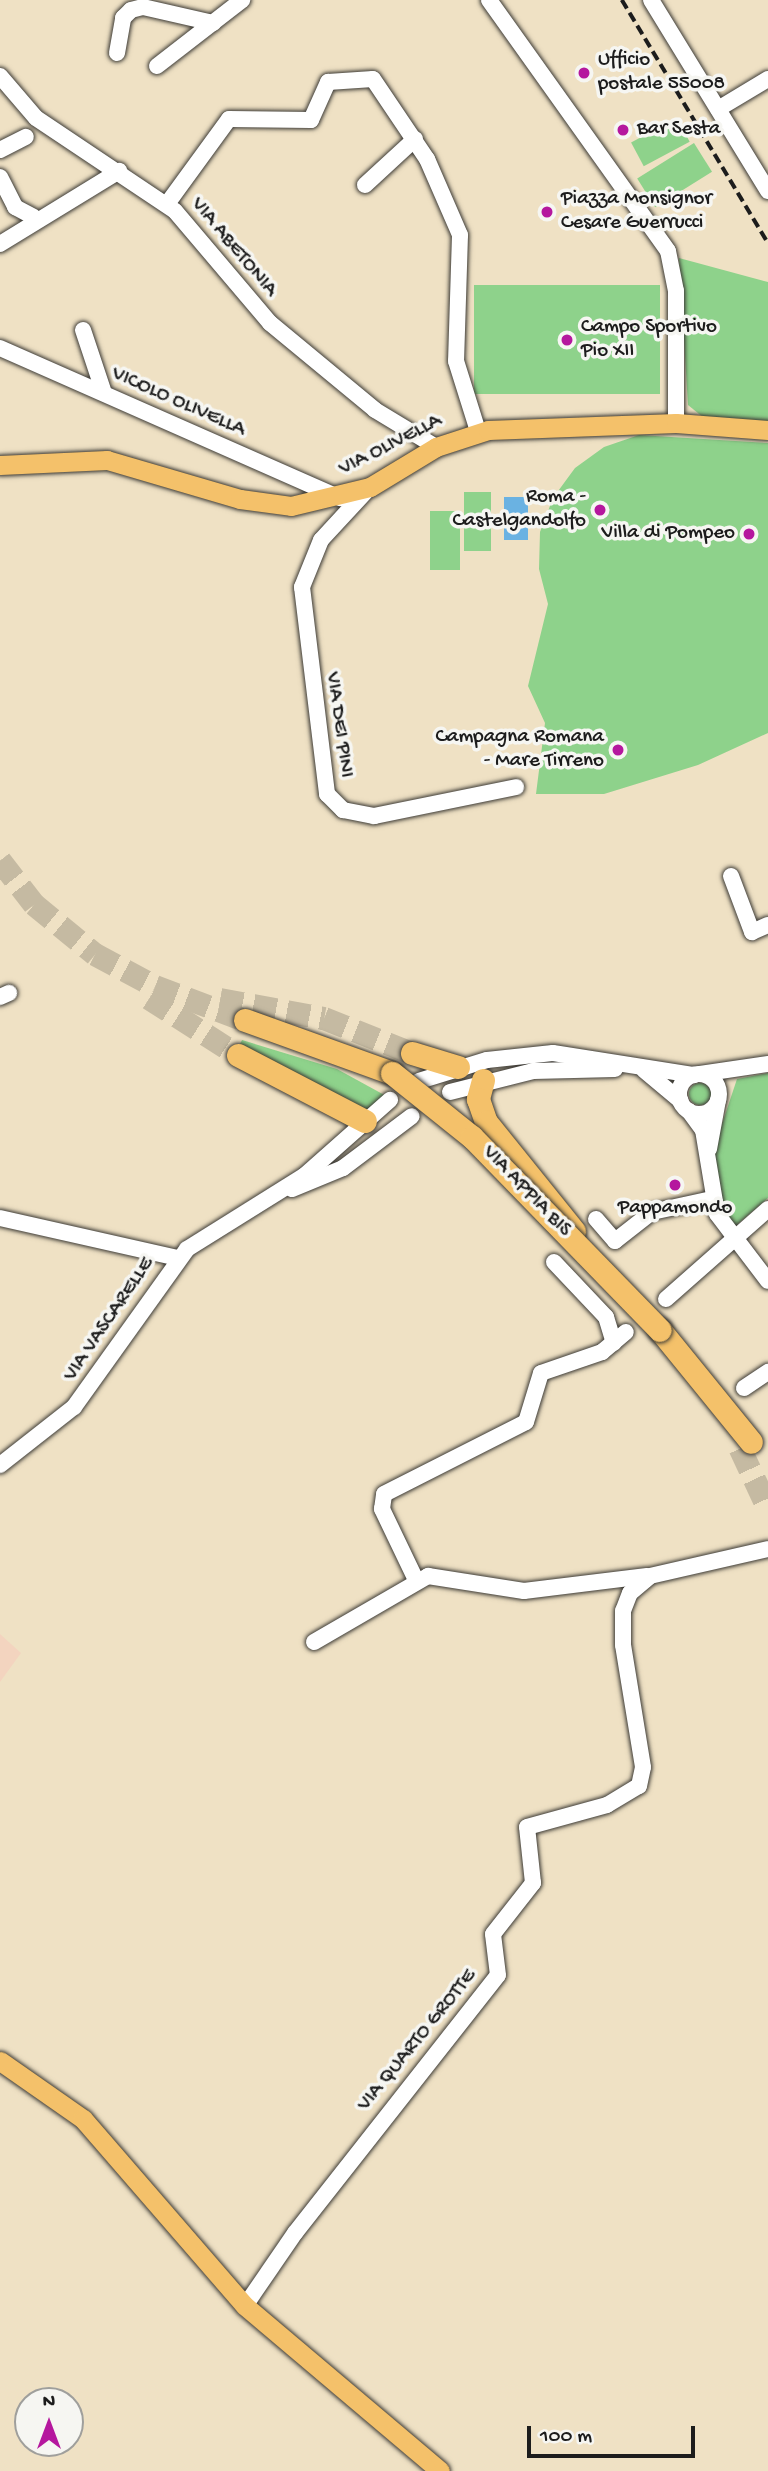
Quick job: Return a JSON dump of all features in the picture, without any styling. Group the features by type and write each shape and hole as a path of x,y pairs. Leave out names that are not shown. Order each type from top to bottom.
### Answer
{"highway":[{"name":"VIA APPIA BIS","path":"242,1025 389,1086 472,1137 602,1271 745,1445"},
{"path":"412,1053 457,1067"},
{"path":"238,1055 365,1121"},
{"path":"483,1080 482,1117 602,1271"},
{"name":"VIA APPIA BIS","path":"389,1086 463,1146 655,1334"}],"main road":[{"name":"VIA OLIVELLA","path":"0,465 99,459 257,503 298,506 340,498 370,487 436,447 478,431 676,423 768,430"},
{"path":"0,2062 89,2125 245,2306 440,2471"}],"street":[{"path":"157,66 242,0"},
{"path":"489,0 668,251 676,291 676,423"},
{"path":"651,0 768,191"},
{"path":"117,53 122,18 131,10 143,7 213,23"},
{"name":"VIA ABETONIA","path":"0,76 36,118 167,204 267,320 375,410 436,447"},
{"path":"167,204 229,119 307,121 328,82 373,79 415,139 461,242 456,360 478,431"},
{"path":"718,109 768,79"},
{"path":"0,150 26,138"},
{"path":"365,185 415,139"},
{"path":"0,244 23,233 34,217 119,172"},
{"path":"0,177 15,206 34,217"},
{"path":"83,330 104,393"},
{"name":"VICOLO OLIVELLA","path":"0,348 340,498"},
{"name":"VIA DEI PINI","path":"370,487 321,540 302,587 327,794 343,810 374,816 516,787"},
{"path":"731,876 752,932 768,925"},
{"path":"419,1081 457,1067 553,1053 711,1078 719,1096 707,1159"},
{"path":"685,1106 683,1082 697,1075 764,1065"},
{"path":"685,1106 706,1112 731,1077 764,1065"},
{"path":"450,1092 483,1080 564,1068 642,1069 685,1106 703,1130 712,1199 734,1240 768,1281"},
{"name":"VIA VASCARELLE","path":"0,1465 74,1407 177,1258 219,1224 279,1192 365,1121 389,1086"},
{"path":"279,1192 330,1176 412,1116"},
{"path":"596,1219 615,1241 652,1212 712,1199"},
{"path":"666,1299 768,1209"},
{"path":"0,1218 177,1258"},
{"path":"416,1580 382,1509 384,1494 526,1422 541,1373 620,1337 606,1317 554,1262"},
{"path":"744,1388 768,1372"},
{"path":"314,1642 416,1580 437,1575 533,1591 650,1576 768,1549"},
{"name":"VIA QUARTO GROTTE","path":"245,2306 303,2222 498,1975 494,1934 533,1883 527,1827 607,1805 639,1786 643,1767 627,1694 623,1611 631,1593 650,1576"}],"shaded area":[{"path":"0,1634 21,1653 0,1682"}],"green space":[{"path":"677,118 690,142 644,166 631,142"},
{"path":"694,143 712,172 655,207 637,179"},
{"path":"679,258 768,282 768,422 704,418 688,405"},
{"name":"Campo Sportivo Pio XII","path":"474,285 660,285 660,394 474,394"},
{"path":"639,435 768,443 768,733 698,765 604,794 536,794 545,723 528,686 548,604 539,569 540,532 553,498 575,468 604,447"},
{"path":"464,492 491,492 491,551 464,551"},
{"path":"430,511 460,511 460,570 430,570"},
{"path":"242,1040 337,1069 388,1097 370,1110 351,1108 239,1046"},
{"path":"768,1073 768,1198 733,1228 716,1196 714,1148 737,1079"},
{"path":"700,1083 708,1086 711,1094 708,1102 700,1105 692,1102 689,1094 692,1086"}],"water":[{"path":"504,497 528,497 528,540 504,540"}],"tunnel":[{"path":"0,860 34,904 95,954 155,986 245,1020"},
{"path":"149,998 238,1055"},
{"path":"220,999 324,1018 412,1053"},
{"path":"740,1448 768,1508"}],"railway":[{"path":"622,0 768,243"}],"place":[{"name":"Ufficio postale 55008","path":"584,73"},
{"name":"Bar Sesta","path":"623,130"},
{"name":"Piazza Monsignor Cesare Guerrucci","path":"547,212"},
{"name":"Campo Sportivo Pio XII","path":"567,340"},
{"name":"Roma - Castelgandolfo","path":"600,510"},
{"name":"Villa di Pompeo","path":"749,534"},
{"name":"Campagna Romana - Mare Tirreno","path":"618,750"},
{"name":"Pappamondo","path":"675,1185"}]}
